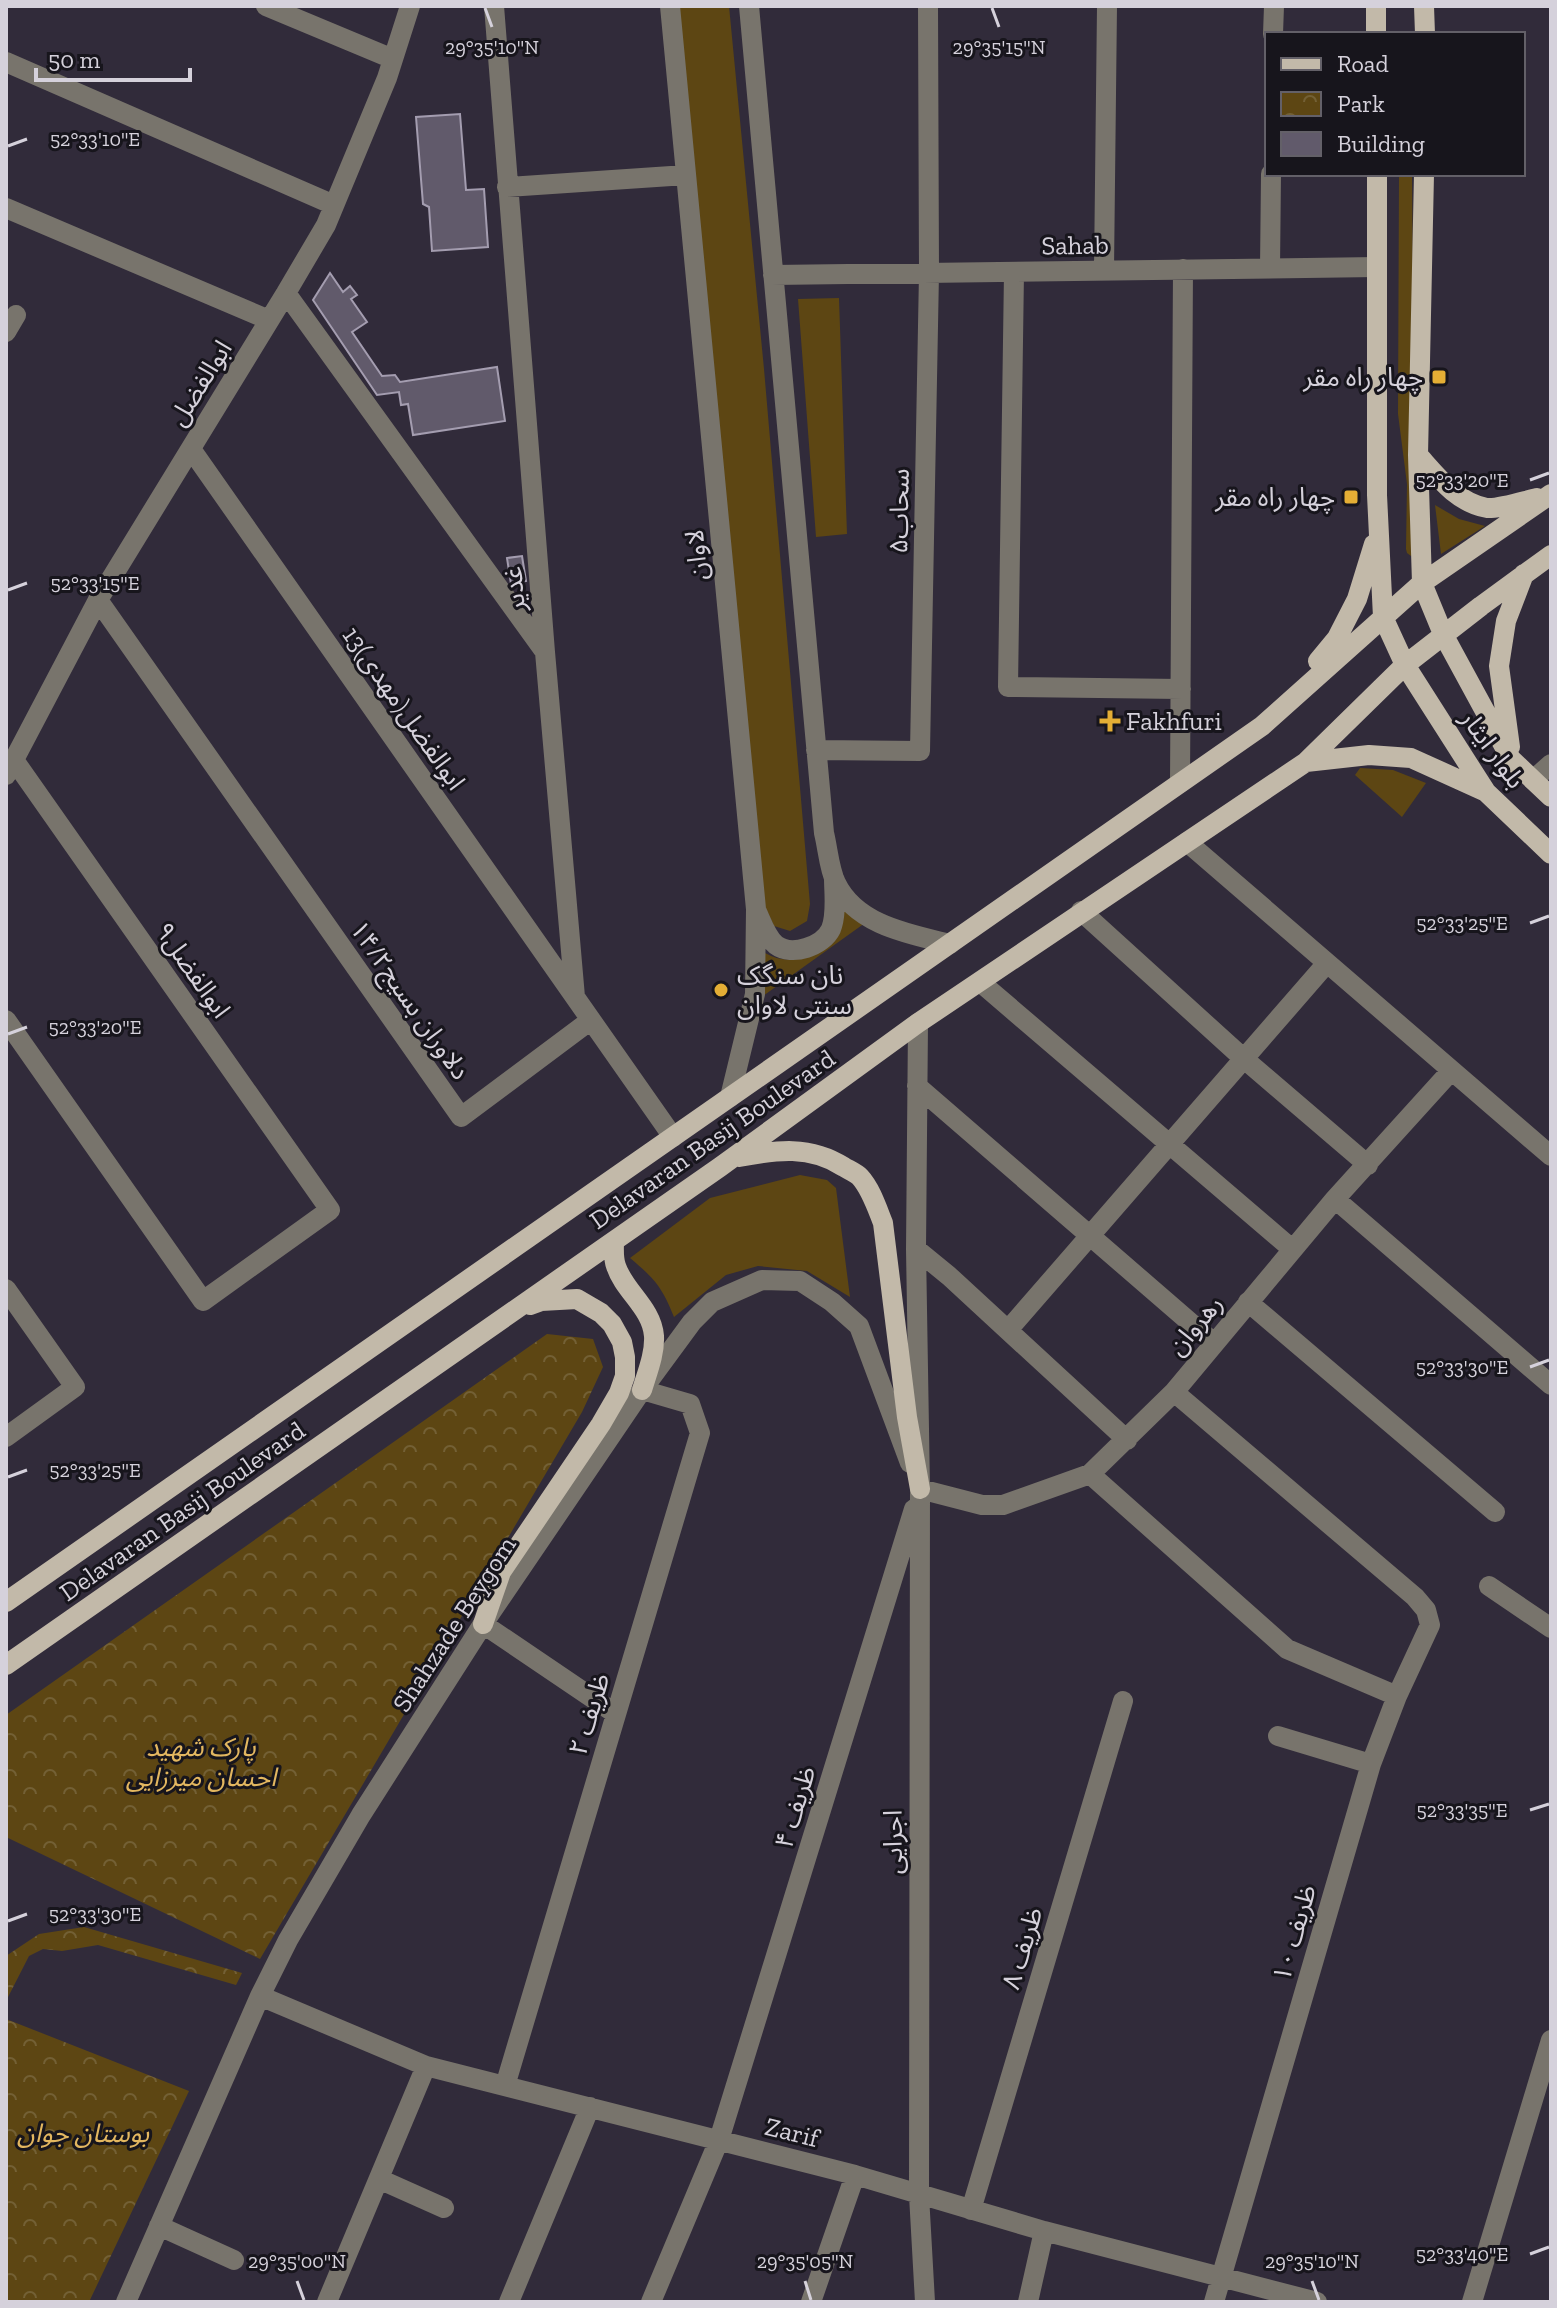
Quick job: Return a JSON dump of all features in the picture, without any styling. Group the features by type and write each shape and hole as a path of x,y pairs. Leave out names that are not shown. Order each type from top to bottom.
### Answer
{"main road":[{"path":"1376,6 1376,32"},
{"path":"1424,6 1425,32"},
{"path":"1377,176 1377,532 1383,617"},
{"path":"1422,583 1418,455 1424,176"},
{"path":"1418,455 1452,491 1489,508 1550,494"},
{"name":"Delavaran Basij Boulevard","path":"6,1602 1262,726 1422,583 1550,494"},
{"path":"1262,726 1337,638 1357,599 1377,532"},
{"name":"Delavaran Basij Boulevard","path":"6,1665 731,1159 918,1023 1306,762 1405,665 1551,555"},
{"path":"1511,759 1499,666 1506,621 1524,574"},
{"name":"بلوار ایثار","path":"1422,583 1443,634 1511,759 1551,797"},
{"name":"بلوار ایثار","path":"1383,617 1405,665 1486,792 1551,854"},
{"path":"1306,762 1369,755 1411,758 1486,792"},
{"path":"731,1159 774,1150 819,1154 860,1177 872,1197 883,1223 907,1417 920,1489"},
{"path":"614,1241 614,1263 647,1313 654,1331 652,1353 642,1390"},
{"path":"483,1624 501,1572 601,1424 625,1376 622,1342 612,1324 590,1305 577,1299 565,1299 541,1301 515,1310"}],"street":[{"path":"266,6 393,59"},
{"name":"ابوالفضل","path":"10,767 98,600 326,225 387,78 410,6"},
{"name":"غدیر","path":"494,6 575,997 673,1137"},
{"name":"لاوان","path":"670,6 756,909 755,994 730,1097"},
{"path":"749,6 824,833 836,883 858,911 897,931 950,944"},
{"name":"۵سحاب","path":"816,750 920,751 929,273 928,6"},
{"path":"1104,270 1107,6"},
{"path":"1273,32 1274,6"},
{"path":"6,62 334,205"},
{"path":"507,187 686,175"},
{"path":"1270,268 1271,176"},
{"path":"6,208 269,320"},
{"name":"Sahab","path":"773,275 1377,267"},
{"path":"1180,783 1183,269"},
{"path":"1014,272 1008,687 1181,689"},
{"path":"286,293 545,652"},
{"name":"13ابوالفضل(مهدی)","path":"191,449 575,997"},
{"name":"۱۴/۲دلاوران بسیج","path":"98,600 461,1117 591,1020"},
{"path":"1533,780 1551,764"},
{"name":"ابوالفضل۹","path":"6,1020 203,1301 330,1210 10,767"},
{"path":"1187,842 1551,1156"},
{"path":"756,909 767,933 778,947 797,950 818,943 830,930 835,907 834,873"},
{"path":"1081,911 1243,1058 1368,1165"},
{"path":"1008,1330 1327,963"},
{"path":"980,982 1292,1249"},
{"name":"اجرایی","path":"918,1023 919,2195 925,2302"},
{"name":"رهروان","path":"920,1489 982,1505 1003,1505 1090,1474 1174,1392 1335,1199 1451,1071"},
{"path":"917,1086 1214,1343"},
{"path":"1335,1199 1551,1385"},
{"path":"916,1249 1127,1440"},
{"name":"Shahzade Beygom","path":"126,2302 260,1996 288,1940 361,1815 483,1624 642,1390 692,1322 712,1302 762,1280 800,1281 832,1302 859,1326 920,1489"},
{"path":"6,1289 75,1387 6,1437"},
{"path":"1248,1302 1495,1512"},
{"name":"ظریف ۲","path":"505,2086 700,1433 690,1404 642,1390"},
{"name":"ظریف ۱۰","path":"1174,1392 1415,1597 1426,1610 1430,1625 1397,1696 1371,1764 1214,2302"},
{"path":"1090,1474 1287,1649 1397,1696"},
{"name":"ظریف ۴","path":"651,2302 719,2140 920,1489"},
{"path":"1489,1586 1551,1628"},
{"path":"483,1624 616,1714"},
{"name":"ظریف ۸","path":"971,2210 1123,1701"},
{"path":"1278,1736 1371,1764"},
{"name":"Zarif","path":"260,1996 426,2066 855,2175 1044,2231 1317,2302"},
{"path":"1472,2302 1551,2040"},
{"path":"332,2300 426,2066"},
{"path":"509,2302 590,2107"},
{"path":"811,2302 855,2175"},
{"path":"379,2179 444,2208"},
{"path":"159,2226 234,2260"},
{"path":"1028,2302 1044,2231"}],"green space":[{"path":"679,6 729,6 810,904 807,921 790,931 774,926 765,907"},
{"path":"1399,176 1412,176 1415,549 1411,556 1406,549 1407,484 1398,414"},
{"path":"839,298 847,534 816,537 798,299"},
{"path":"1435,505 1459,519 1485,526 1441,554"},
{"path":"1360,768 1393,770 1426,783 1402,817 1355,775"},
{"path":"838,906 865,923 763,996 765,953 788,959 811,953"},
{"path":"800,1175 827,1180 836,1188 850,1297 807,1271 758,1266 726,1275 674,1317 657,1284 630,1258 710,1198"},
{"name":"پارک شهید احسان میرزایی","path":"547,1334 593,1339 603,1367 582,1412 260,1959 6,1837 6,1715"},
{"path":"84,1927 242,1973 236,1985 98,1945 62,1951 43,1949 29,1956 6,2001 6,1956 39,1934"},
{"name":"بوستان جوان","path":"6,2019 189,2091 89,2302 6,2302"}],"building":[{"path":"460,114 466,190 484,189 488,247 432,251 429,207 423,204 416,117"},
{"path":"330,273 343,292 350,286 357,295 351,299 367,322 352,332 382,376 395,375 400,382 497,367 505,421 413,435 408,404 401,405 399,392 377,395 313,300"},
{"path":"522,556 526,581 511,584 507,558"}],"place":[{"name":"چهار راه مقر","path":"1439,377"},
{"name":"چهار راه مقر‍","path":"1351,497"},
{"name":"Fakhfuri","path":"1110,721"},
{"name":"نان سنگک سنتی لاوان","path":"721,990"}]}
